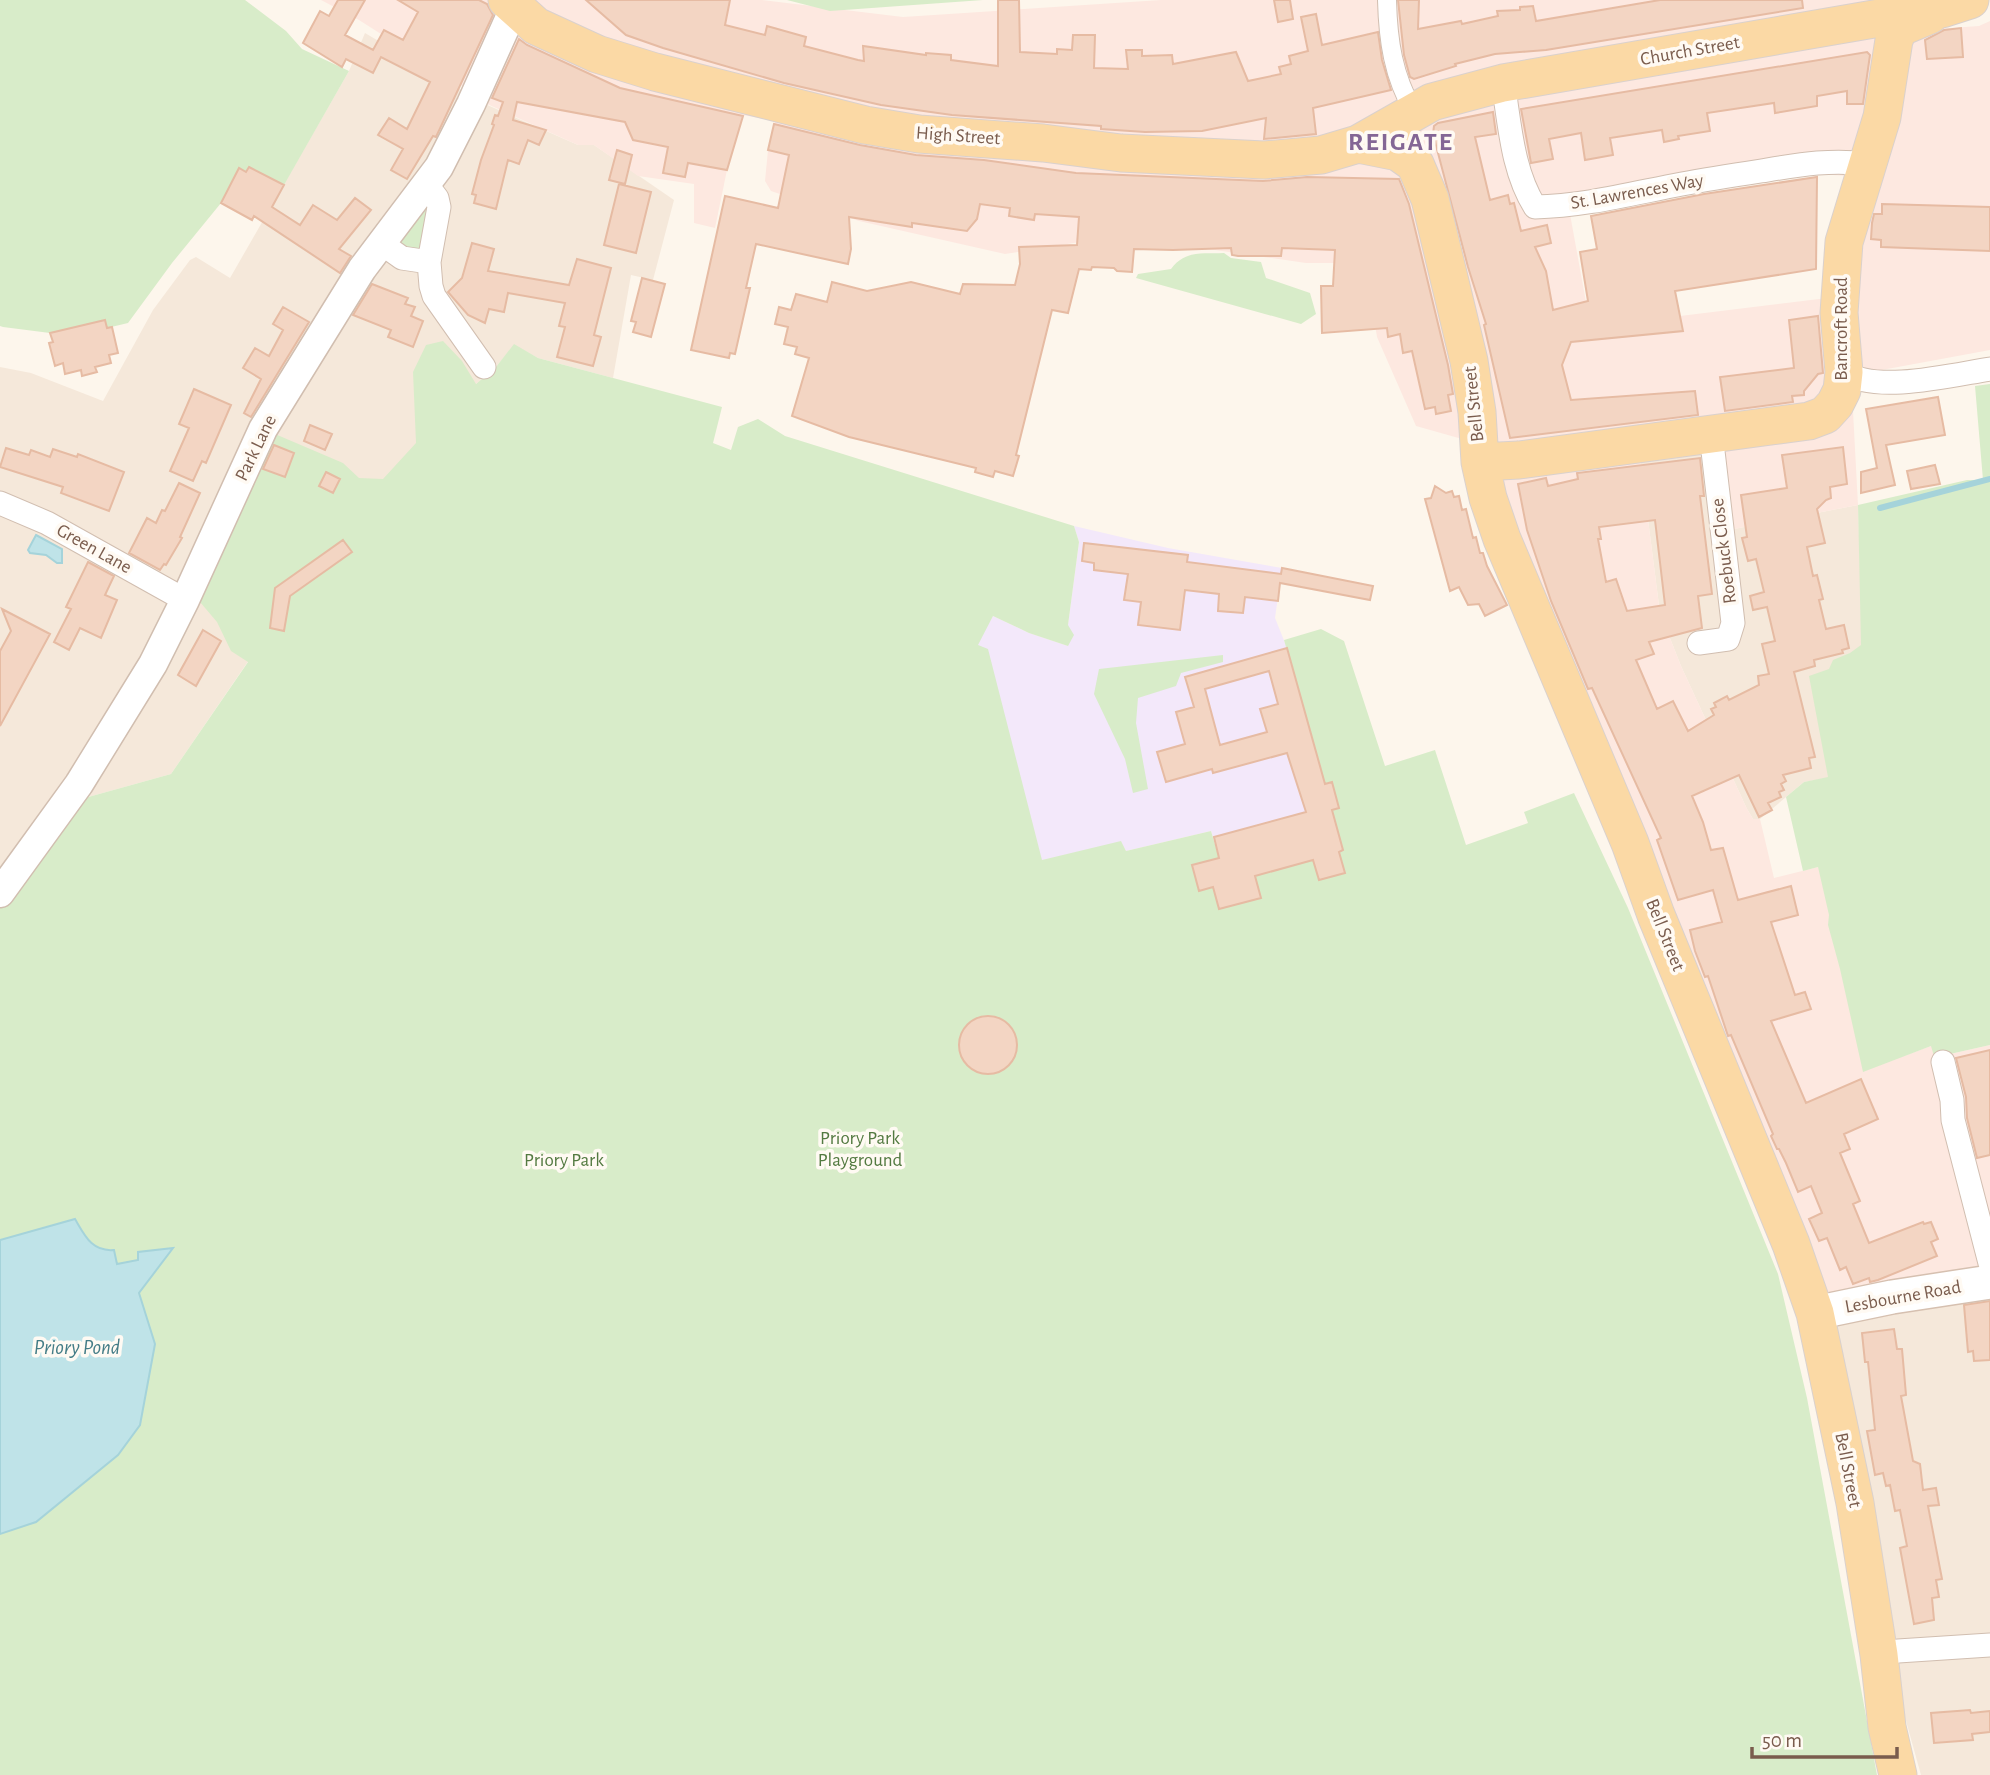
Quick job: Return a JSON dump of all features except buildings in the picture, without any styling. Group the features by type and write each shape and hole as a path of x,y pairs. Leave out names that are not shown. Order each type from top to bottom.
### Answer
{"main road":[{"name":"Church Street","path":"1413,111 1446,97 1503,83 1956,5"},
{"name":"Bancroft Road","path":"1480,462 1518,460 1809,421 1825,415 1842,390 1844,372 1839,313 1844,242 1882,117 1894,40 1899,28 1956,5"},
{"name":"High Street","path":"522,13 597,54 655,72 865,125 919,134 1043,143 1121,153 1264,160 1321,155 1358,144 1413,111"},
{"name":"Bell Street","path":"1358,144 1398,152 1415,164 1430,199 1469,361 1480,462 1488,498 1502,539 1630,843 1656,915 1791,1244 1815,1313 1855,1503 1879,1655 1887,1727 1898,1775"},
{"path":"1488,498 1494,477 1518,460"},
{"name":"Lesbourne Road","path":"1815,1313 1892,1297 1990,1282"}],"street":[{"path":"1387,0 1388,36 1396,74 1401,91 1413,111"},
{"name":"Park Lane","path":"0,893 79,784 121,718 186,600 263,429 327,323 381,243 426,185 522,13"},
{"name":"St. Lawrences Way","path":"1503,83 1518,173 1535,207 1596,200 1792,166 1841,160 1867,164"},
{"path":"426,185 434,192 439,207 429,262 434,296 484,367"},
{"path":"381,243 402,258 429,262"},
{"path":"1844,372 1856,380 1908,381 1990,369"},
{"name":"Roebuck Close","path":"1699,643 1727,639 1733,623 1711,434"},
{"name":"Green Lane","path":"0,503 47,523 186,600"},
{"path":"1942,1062 1990,1263"},
{"path":"1879,1655 1898,1651 1990,1645"}],"shaded area":[{"path":"321,0 762,0 903,17 1161,0 1921,0 1882,69 1848,176 1817,174 1570,214 1586,302 1680,316 1847,298 1858,505 1734,529 1719,445 1640,457 1660,613 1681,666 1747,809 1753,819 1760,819 1774,878 1818,867 1904,1056 1947,1040 1950,1054 1990,1045 1990,1270 1819,1298 1523,567 1494,448 1416,426 1377,337 1365,263 1306,263 1117,236 1005,254 859,221 771,191 765,181 768,150 775,121 743,115 727,170 715,228 694,223 694,184 638,176 594,145 578,145 485,103 359,20"},
{"path":"1990,21 1990,350 1860,374 1854,279 1910,39 1923,30 1979,26"},
{"path":"365,33 485,104 578,145 594,145 674,200 653,280 631,275 613,378 538,358 514,345 496,367 476,384 260,644 171,774 74,801 0,904 0,367 31,373 103,401 153,310 190,260 196,257 230,278 349,71"},
{"path":"1719,444 1734,529 1858,505 1863,660 1828,778 1804,782 1760,819 1753,819 1747,809 1681,666 1660,613 1640,457"},
{"path":"1074,526 1168,548 1282,568 1275,618 1287,648 1325,784 1339,808 1325,812 1336,824 1343,850 1339,851 1319,880 1313,860 1199,891 1192,865 1219,858 1211,831 1126,851 1121,842 1030,863 866,838 993,616 1029,633 1068,646 1068,625 1079,542"},
{"path":"1990,1293 1990,1775 1921,1775 1893,1674 1836,1323"}],"green space":[{"path":"0,0 245,0 286,31 302,49 349,71 284,185 249,167 246,172 239,168 221,203 128,323 107,328 104,320 50,333 3,327 0,326"},
{"path":"787,0 983,0 830,11"},
{"path":"424,204 430,205 421,249 409,249 403,246 398,235"},
{"path":"1224,253 1231,258 1261,262 1266,278 1310,293 1316,314 1301,324 1136,278 1138,274 1171,269 1188,256"},
{"name":"Priory Park","path":"443,341 462,361 476,384 496,367 514,344 538,358 722,407 713,443 731,450 738,427 758,419 785,436 1074,526 1079,542 1068,625 1074,635 1068,646 1029,633 993,616 978,645 988,649 1042,860 1121,841 1126,851 1211,831 1219,858 1200,891 1343,850 1324,812 1339,808 1325,784 1284,640 1321,629 1344,641 1385,766 1435,750 1466,845 1528,823 1524,812 1574,793 1628,908 1778,1274 1807,1398 1877,1775 0,1775 0,904 74,801 171,774 248,662 231,651 217,622 200,602 275,434 343,463 359,478 383,479 416,443 413,372 426,345"},
{"path":"1990,384 1990,1045 1950,1054 1936,1063 1931,1046 1863,1072 1828,925 1829,915 1818,867 1803,871 1786,797 1804,782 1828,777 1809,676 1829,669 1833,660 1861,645 1858,505 1967,480 1983,480 1975,386"},
{"path":"1223,655 1223,662 1181,673 1176,686 1138,698 1136,723 1148,789 1133,793 1125,759 1094,694 1099,669"}],"water":[{"path":"36,535 62,549 62,563 57,563 46,555 30,553 28,550"},
{"name":"Priory Pond","path":"75,1219 95,1246 114,1250 117,1264 138,1260 138,1252 173,1248 139,1293 155,1344 140,1425 118,1455 36,1522 0,1534 0,1240"}],"waterway":[{"path":"1880,508 1990,479"}],"district":[{"name":"REIGATE","path":"1401,142"}],"park label":[{"name":"Priory Park Playground","path":"860,1149"}]}
